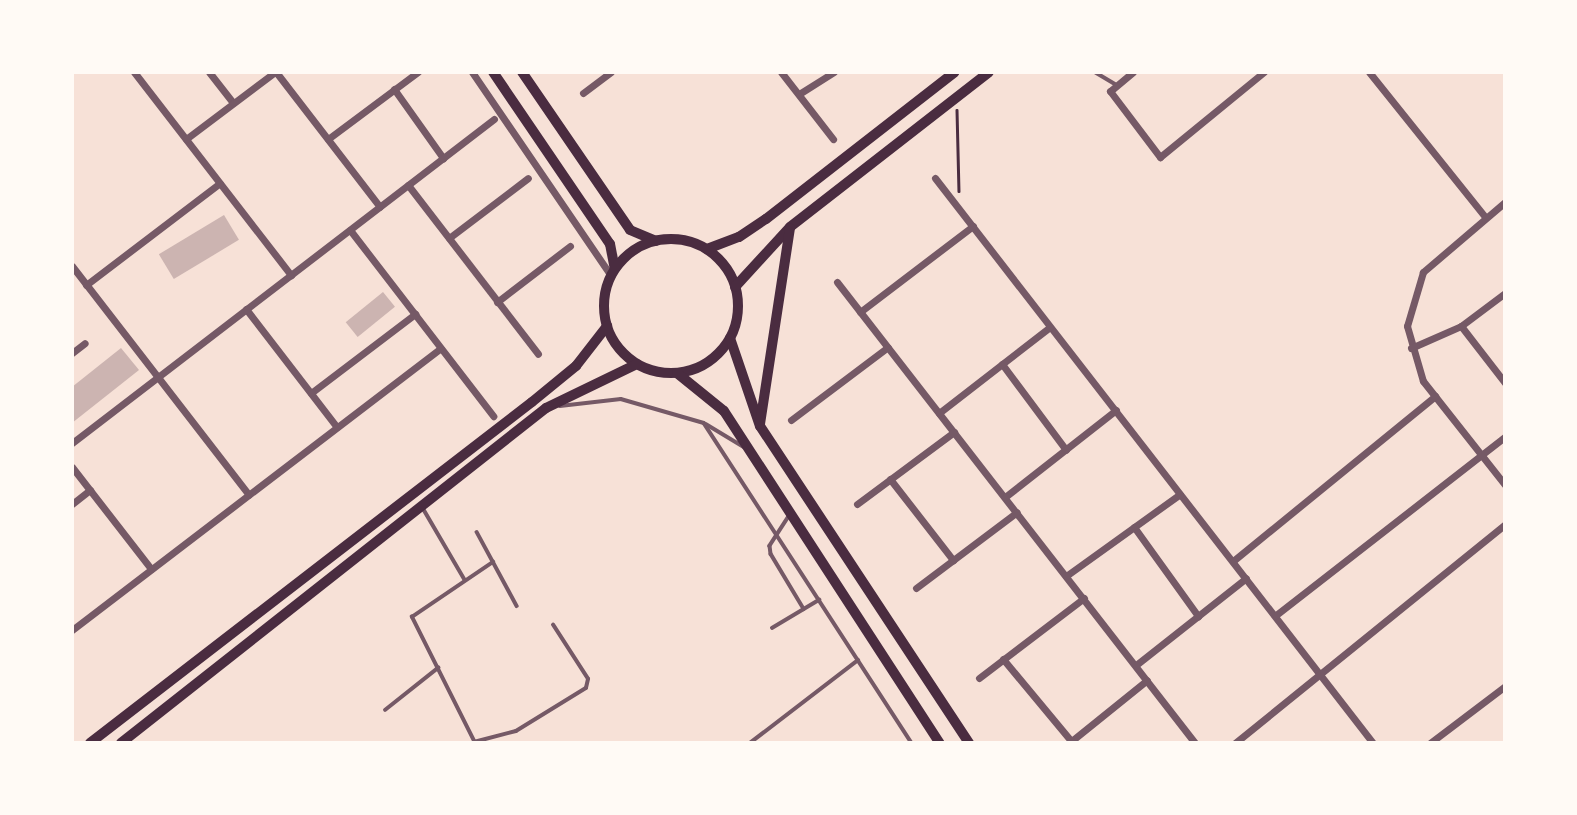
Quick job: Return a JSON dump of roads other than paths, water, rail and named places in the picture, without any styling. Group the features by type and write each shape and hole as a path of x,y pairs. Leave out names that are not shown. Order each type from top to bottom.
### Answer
{"main road":[{"path":"493,72 610,244 613,272 604,302 607,326 618,348 637,364 677,373 724,411 940,743"},
{"path":"522,72 630,230 656,241 687,241 707,249 729,272 736,287 737,313 730,338 708,361 677,373"},
{"path":"707,249 739,237 766,219 956,72"},
{"path":"736,287 790,228 989,72"},
{"path":"760,426 790,228"},
{"path":"613,272 633,251 656,241"},
{"path":"89,743 532,402 576,366 607,326"},
{"path":"730,338 760,426 970,743"},
{"path":"121,743 546,408 637,364"}],"street":[{"path":"134,72 291,275"},
{"path":"209,72 233,103"},
{"path":"186,139 276,72 380,207"},
{"path":"328,139 418,72"},
{"path":"472,72 613,272"},
{"path":"583,93 611,72"},
{"path":"781,72 833,139"},
{"path":"799,94 834,72"},
{"path":"1133,72 1110,91 1160,157 1264,72"},
{"path":"1369,72 1485,217"},
{"path":"394,89 443,158"},
{"path":"72,443 494,119"},
{"path":"449,238 528,178"},
{"path":"935,178 1373,743"},
{"path":"86,285 220,183"},
{"path":"408,185 537,354"},
{"path":"1505,202 1423,272 1407,326 1411,348 1423,381 1505,485"},
{"path":"860,312 973,226"},
{"path":"350,230 494,416"},
{"path":"497,302 570,246"},
{"path":"72,266 248,495"},
{"path":"837,282 1195,743"},
{"path":"1411,348 1461,326 1505,293"},
{"path":"246,309 337,427"},
{"path":"311,393 415,314"},
{"path":"1461,326 1505,383"},
{"path":"939,413 1050,327"},
{"path":"72,353 85,343"},
{"path":"791,420 888,347"},
{"path":"72,630 441,348"},
{"path":"1002,365 1066,450"},
{"path":"1233,561 1435,396"},
{"path":"1005,497 1116,410"},
{"path":"857,504 954,432"},
{"path":"1276,615 1505,437"},
{"path":"72,467 151,569"},
{"path":"890,479 953,560"},
{"path":"72,504 90,490"},
{"path":"1066,576 1180,494"},
{"path":"916,587 1017,512"},
{"path":"1235,743 1505,524"},
{"path":"1134,527 1198,616"},
{"path":"1136,665 1247,578"},
{"path":"979,678 1084,598"},
{"path":"1003,660 1070,742 1147,680"},
{"path":"1431,743 1505,686"}],"lane":[{"path":"1095,72 1117,85"},
{"path":"546,408 621,399 704,423 750,451"},
{"path":"704,423 912,743"},
{"path":"422,506 465,580"},
{"path":"791,514 770,546 771,554 804,609"},
{"path":"477,532 517,606"},
{"path":"493,562 412,617 475,743 516,731 586,688 587,679 553,625"},
{"path":"772,628 819,600"},
{"path":"750,743 858,660"},
{"path":"385,710 438,668"}]}
